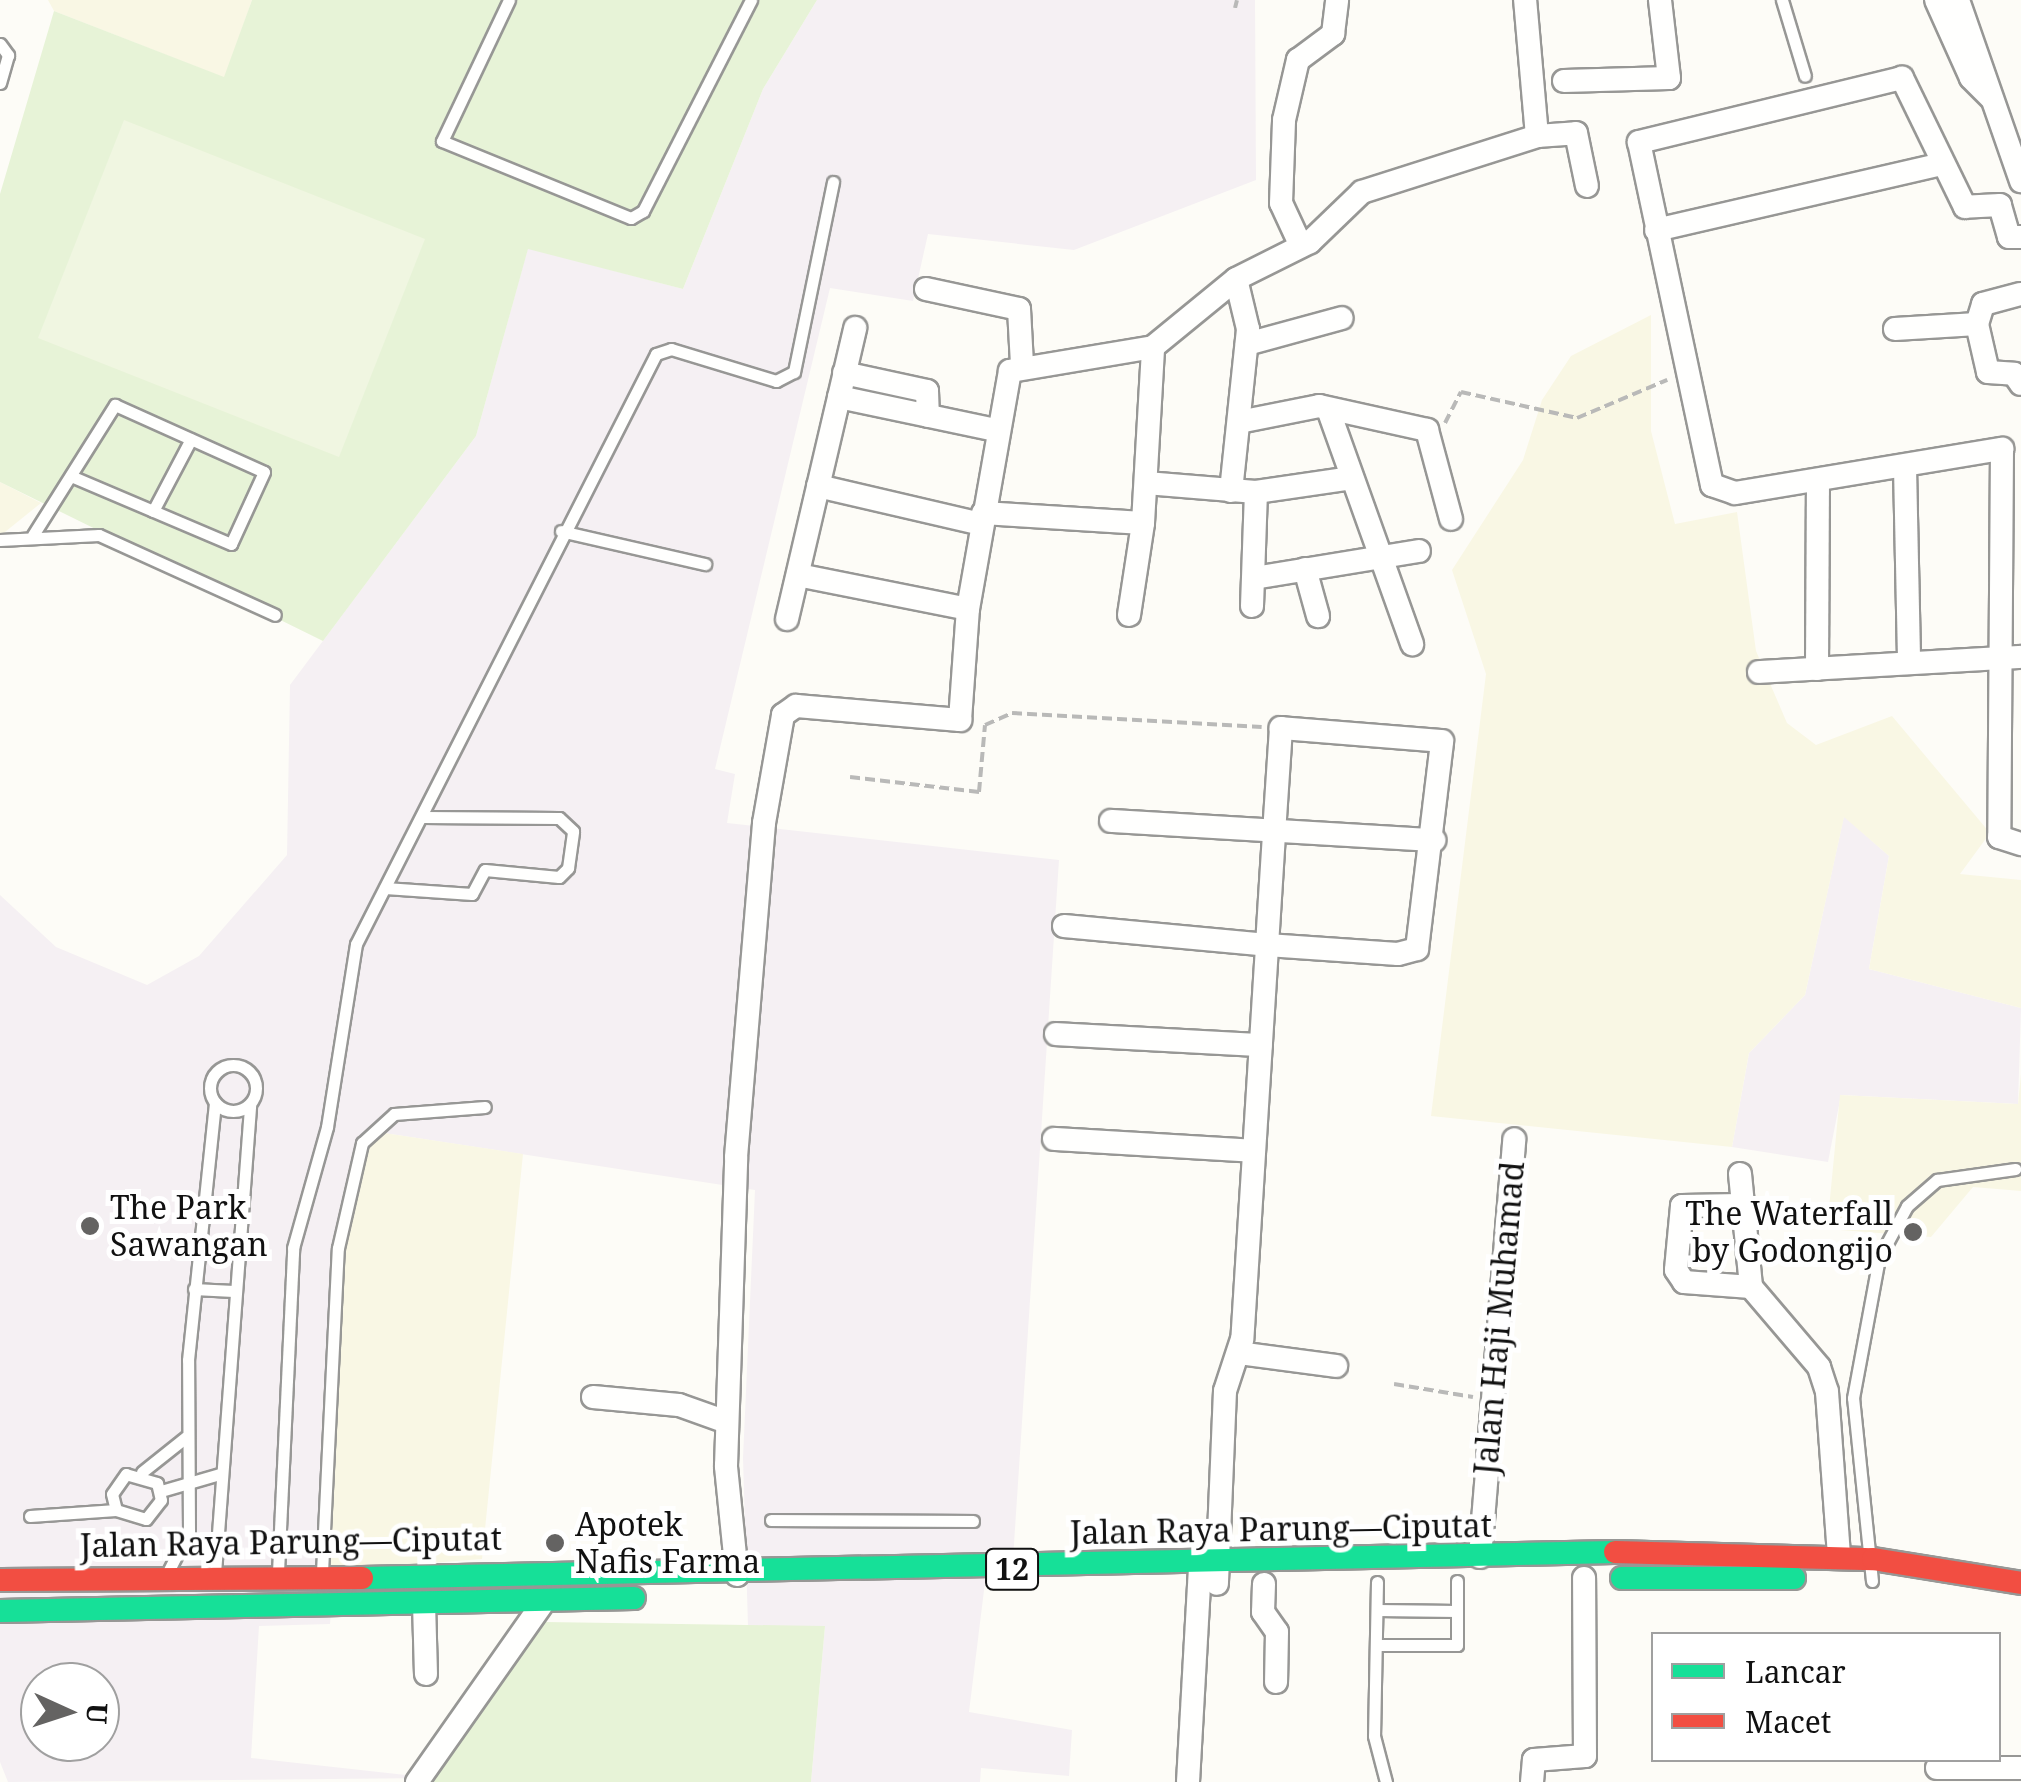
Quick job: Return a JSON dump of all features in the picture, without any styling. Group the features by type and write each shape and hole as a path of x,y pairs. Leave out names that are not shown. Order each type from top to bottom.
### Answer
{"highway":[{"name":"Jalan Raya Parung—Ciputat","path":"0,1611 321,1602 544,1601 866,1582 1208,1574 1480,1557 1714,1549 1839,1556 1873,1570 2021,1604"},
{"name":"Jalan Raya Parung—Ciputat","path":"1208,1574 1264,1584 1873,1570 2021,1583"},
{"name":"Jalan Raya Parung—Ciputat","path":"0,1580 322,1572 738,1575 866,1582"},
{"path":"321,1602 322,1572"}],"street":[{"path":"1302,246 1281,203 1284,120 1298,60 1333,34 1336,0"},
{"path":"1526,0 1537,136"},
{"path":"1564,81 1669,78 1660,0"},
{"path":"1936,0 1971,78 1991,98"},
{"path":"1958,0 2021,180"},
{"path":"2021,237 2006,233 2000,204 1964,206 1902,78 1638,142 1685,372 1721,492 1818,481 2002,449 2011,657 1999,837 2021,844"},
{"path":"738,1575 727,1422 736,1158 764,823 783,715 796,706 957,722 968,609 1002,384 1022,364 1153,347 1236,279 1302,246 1362,192 1537,136 1576,133 1587,186"},
{"path":"1656,230 1942,164"},
{"path":"1231,491 1246,344 1236,279"},
{"path":"926,289 1019,309 1022,364"},
{"path":"2021,294 1983,304 1976,324 1988,372 2014,374 2021,384"},
{"path":"1246,344 1342,318"},
{"path":"1895,329 1976,324"},
{"path":"787,620 855,328"},
{"path":"1129,615 1143,523 1153,347"},
{"path":"844,373 927,392 928,416"},
{"path":"839,397 996,430"},
{"path":"1239,422 1328,408 1427,430 1451,520"},
{"path":"1328,408 1412,644"},
{"path":"1906,467 1908,663"},
{"path":"1146,483 1256,492 1352,478"},
{"path":"1817,668 1818,481"},
{"path":"818,486 982,518 1143,523"},
{"path":"1252,606 1256,492"},
{"path":"1254,578 1419,551"},
{"path":"1305,569 1318,616"},
{"path":"798,575 968,609"},
{"path":"1759,672 2011,657"},
{"path":"1064,926 1267,945 1416,949 1434,840 1442,741 1281,728 1274,834 1267,945 1261,1044 1254,1150 1239,1352 1225,1392 1188,1782"},
{"path":"1111,821 1274,834 1434,840"},
{"path":"1056,1034 1261,1044"},
{"name":"Jalan Haji Muhamad","path":"1480,1557 1514,1139"},
{"path":"1054,1140 1254,1150"},
{"path":"1740,1174 1740,1205 1752,1286 1819,1366 1828,1392 1839,1556"},
{"path":"1740,1205 1678,1209 1676,1270 1684,1282 1752,1286"},
{"path":"1239,1352 1336,1366"},
{"path":"594,1397 679,1405 727,1422"},
{"path":"1532,1782 1534,1760 1585,1756 1584,1578"},
{"path":"1264,1584 1264,1612 1277,1632 1276,1682"},
{"path":"417,1782 544,1601"},
{"path":"424,1604 426,1674"},
{"path":"1938,1768 2021,1768"}],"lane":[{"path":"508,0 442,142 631,218 644,211 751,0"},
{"path":"1783,0 1804,76"},
{"path":"0,44 8,55 0,84"},
{"path":"278,1572 293,1248 326,1127 356,944 423,817 561,532 663,350 788,380 833,182"},
{"path":"33,535 115,405 264,472 230,544 71,476"},
{"path":"153,511 191,439"},
{"path":"0,523 3,538 99,535 275,615"},
{"path":"561,532 705,564"},
{"path":"385,888 472,894 485,870 559,876 568,868 573,831 559,818 423,817"},
{"path":"167,1573 188,1542 186,1437 194,1289 216,1072 238,1065 256,1081 250,1104 233,1291 215,1573"},
{"path":"215,1102 228,1111 250,1104"},
{"path":"322,1572 338,1248 362,1142 394,1114 485,1107"},
{"path":"1873,1570 1853,1398 1879,1258 1907,1206 1937,1180 2014,1169"},
{"path":"194,1289 233,1291"},
{"path":"116,1510 118,1479 142,1472 186,1437"},
{"path":"142,1472 160,1491"},
{"path":"30,1516 116,1510 146,1520 160,1491 187,1480 220,1474"},
{"path":"771,1520 973,1520"},
{"path":"1376,1645 1457,1646 1458,1581"},
{"path":"1377,1582 1374,1736 1386,1782"},
{"path":"1376,1610 1457,1610"}],"path":[{"path":"1235,8 1236,0"},
{"path":"1427,430 1450,420 1462,392 1577,418 1685,372"},
{"path":"850,777 979,792 985,724 1012,712 1281,728"},
{"path":"1394,1384 1494,1400"}],"shaded area":[{"path":"48,0 252,0 225,78 54,11"},
{"path":"817,0 1255,0 1256,180 1074,250 928,234 913,301 830,288 715,769 735,774 727,823 1059,860 1013,1559 988,1558 969,1712 1072,1730 1069,1776 981,1768 980,1782 811,1782 825,1626 748,1626 743,1458 755,1190 371,1131 330,1624 259,1626 251,1758 433,1778 8,1782 0,1762 0,895 56,947 147,985 199,956 287,855 290,685 476,436 528,248 683,289 763,89"},
{"path":"1651,315 1651,431 1675,524 1737,512 1756,651 1787,723 1816,745 1892,716 1990,833 1960,874 2021,880 2021,1008 1869,969 1889,856 1844,817 1805,995 1749,1053 1732,1147 1431,1116 1486,674 1452,570 1523,460 1542,400 1571,356"},
{"path":"0,482 41,503 0,536"},
{"path":"1844,816 1889,856 1869,969 2021,1008 2018,1104 1841,1095 1828,1162 1732,1147 1749,1053 1805,995"},
{"path":"2021,1074 2021,1191 1973,1187 1931,1237 1827,1229 1840,1095 2018,1104"},
{"path":"371,1131 523,1154 482,1559 327,1571 335,1273"}],"green space":[{"path":"252,0 817,0 763,89 683,289 528,249 476,436 323,641 0,482 0,194 54,11 224,77"},
{"path":"124,120 425,239 339,457 38,338"},
{"path":"545,1622 825,1626 811,1782 431,1782"}],"traffic: fast":[{"path":"362,1578 1615,1552"},
{"path":"1622,1578 1794,1578"},
{"path":"0,1611 634,1598"}],"traffic: jam":[{"path":"1615,1552 1873,1559 2021,1583"},
{"path":"0,1580 362,1578"}],"place":[{"name":"The Park Sawangan","path":"90,1226"},
{"name":"The Waterfall by Godongijo","path":"1913,1232"},
{"name":"Apotek Nafis Farma","path":"555,1543"}]}
